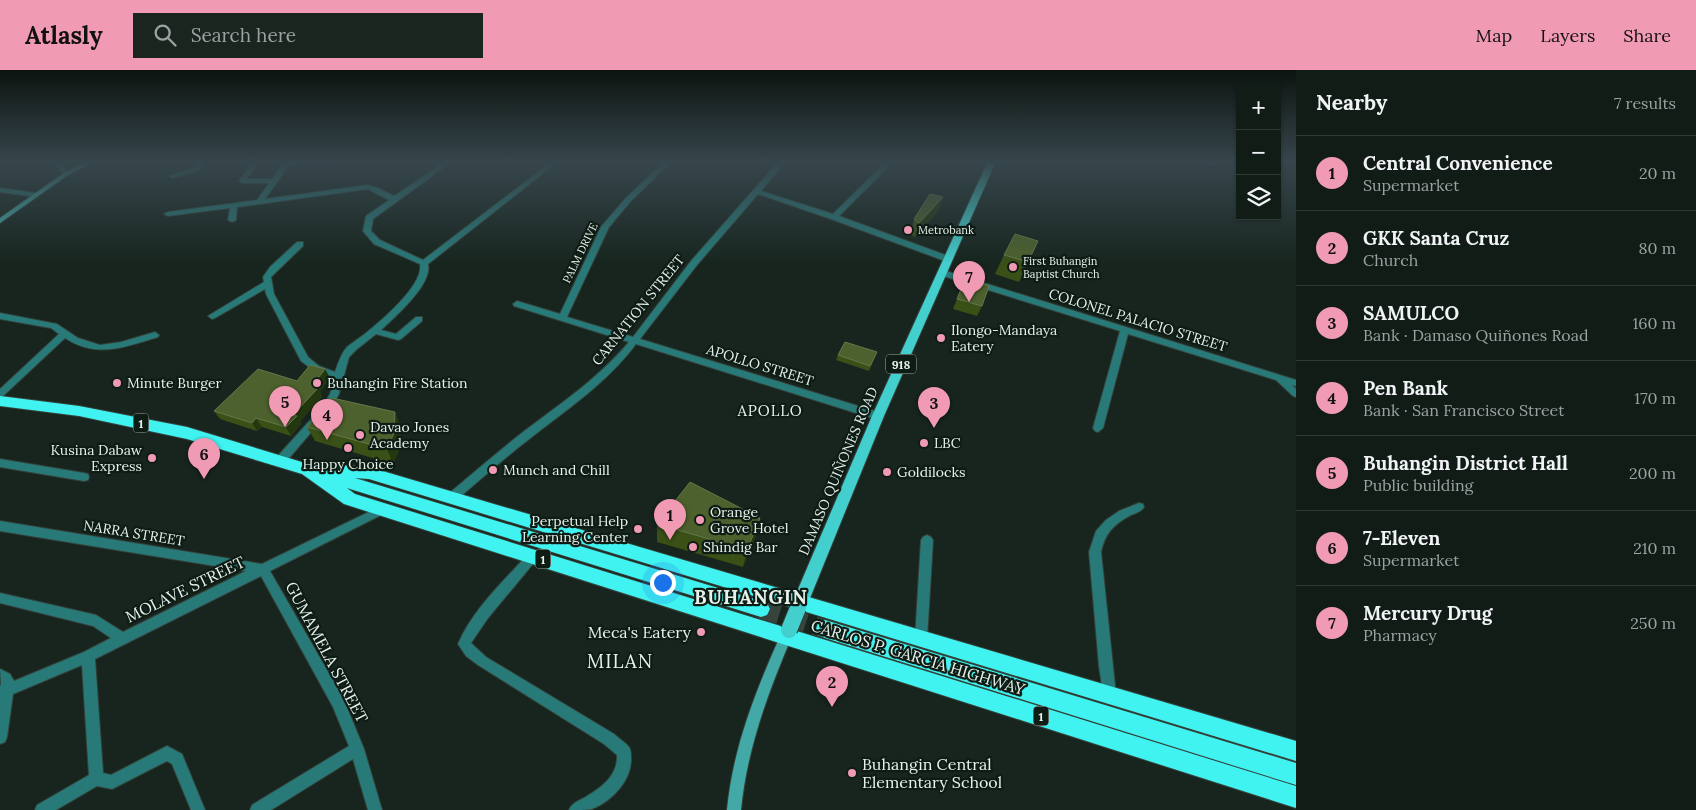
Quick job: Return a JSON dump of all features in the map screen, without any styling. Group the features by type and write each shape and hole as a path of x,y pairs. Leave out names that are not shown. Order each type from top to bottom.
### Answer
{"highway":[{"name":"CARLOS P. GARCIA HIGHWAY","path":"0,401 79,411 187,433 761,610"},
{"name":"CARLOS P. GARCIA HIGHWAY","path":"306,469 369,473 799,605 921,639 1296,751"},
{"name":"CARLOS P. GARCIA HIGHWAY","path":"306,469 350,499 787,633 1296,797"},
{"name":"CARLOS P. GARCIA HIGHWAY","path":"825,629 1296,774"}],"main road":[{"path":"0,221 35,196"},
{"name":"DAMASO QUIÑONES ROAD","path":"799,605 878,416 976,196"},
{"name":"918","path":"787,633 799,605"},
{"path":"734,810 739,773 754,713 787,633"}],"street":[{"path":"259,202 264,196"},
{"path":"168,214 306,196"},
{"path":"387,196 393,199"},
{"path":"398,196 369,218 367,231 377,242 424,263"},
{"path":"424,263 511,196"},
{"name":"PALM DRIVE","path":"562,318 605,227 632,196"},
{"name":"CARNATION STREET","path":"451,498 522,439 590,388 634,340 694,263 754,196"},
{"path":"768,196 834,217 948,259"},
{"path":"834,217 856,196"},
{"path":"232,220 234,206"},
{"path":"300,244 266,277 267,284 270,294 304,359 310,365 320,370 339,376"},
{"path":"280,461 330,404 338,388 339,376 350,351 374,331 419,284 424,274 424,263"},
{"name":"COLONEL PALACIO STREET","path":"943,273 1296,383"},
{"path":"212,316 267,284"},
{"name":"APOLLO STREET","path":"517,304 878,416"},
{"path":"0,316 47,324 60,329 64,334 89,346 100,348 121,345 154,335"},
{"path":"374,331 398,337 419,319"},
{"path":"1098,428 1125,330"},
{"path":"0,394 64,334"},
{"path":"1278,378 1296,394"},
{"path":"0,463 84,477"},
{"path":"1109,695 1095,552 1097,539 1101,530 1108,523 1139,506"},
{"name":"MOLAVE STREET","path":"4,692 88,656 383,509"},
{"name":"NARRA STREET","path":"0,526 263,569"},
{"path":"921,639 927,540"},
{"path":"533,556 465,639 464,644 470,652 482,661 609,739 624,752 624,768 618,780 604,795 576,810"},
{"name":"GUMAMELA STREET","path":"263,569 338,703 357,749 375,810"},
{"path":"0,598 96,621 122,639"},
{"path":"88,656 96,779"},
{"path":"0,675 8,683 4,692 0,737"},
{"path":"258,810 357,749"},
{"path":"42,810 96,779 112,782 167,753 176,759 198,810"}],"building":[{"path":"929,196 943,197 919,223 914,219"},
{"path":"1015,234 1038,241 1028,262 1004,255"},
{"path":"965,279 989,286 982,306 957,299"},
{"path":"845,342 877,352 870,366 838,355"},
{"path":"310,365 325,369 312,386 318,388 293,415 297,416 286,427 256,418 252,423 214,411 258,369 297,381"},
{"path":"332,398 395,412 394,433 387,449 307,427"},
{"path":"690,482 760,518 747,550 657,524"}],"tunnel":[{"path":"761,609 825,629"}],"place":[{"name":"Metrobank","path":"908,230"},
{"name":"First Buhangin Baptist Church","path":"1013,267"},
{"name":"Mercury Drug","path":"969,302"},
{"name":"Ilongo-Mandaya Eatery","path":"941,338"},
{"name":"Minute Burger","path":"117,383"},
{"name":"Buhangin Fire Station","path":"317,383"},
{"name":"Buhangin District Hall","path":"285,427"},
{"name":"SAMULCO","path":"934,428"},
{"name":"Davao Jones Academy","path":"360,435"},
{"name":"Pen Bank","path":"327,440"},
{"name":"LBC","path":"924,443"},
{"name":"Happy Choice","path":"348,448"},
{"name":"Kusina Dabaw Express","path":"152,458"},
{"name":"Munch and Chill","path":"493,470"},
{"name":"Goldilocks","path":"887,472"},
{"name":"7-Eleven","path":"204,479"},
{"name":"Orange Grove Hotel","path":"700,520"},
{"name":"Perpetual Help Learning Center","path":"638,529"},
{"name":"Central Convenience","path":"670,540"},
{"name":"Shindig Bar","path":"693,547"},
{"name":"Meca's Eatery","path":"701,632"},
{"name":"GKK Santa Cruz","path":"832,707"},
{"name":"Buhangin Central Elementary School","path":"852,773"}],"district":[{"name":"APOLLO","path":"770,410"},
{"name":"BUHANGIN","path":"751,597"},
{"name":"MILAN","path":"620,661"}]}
